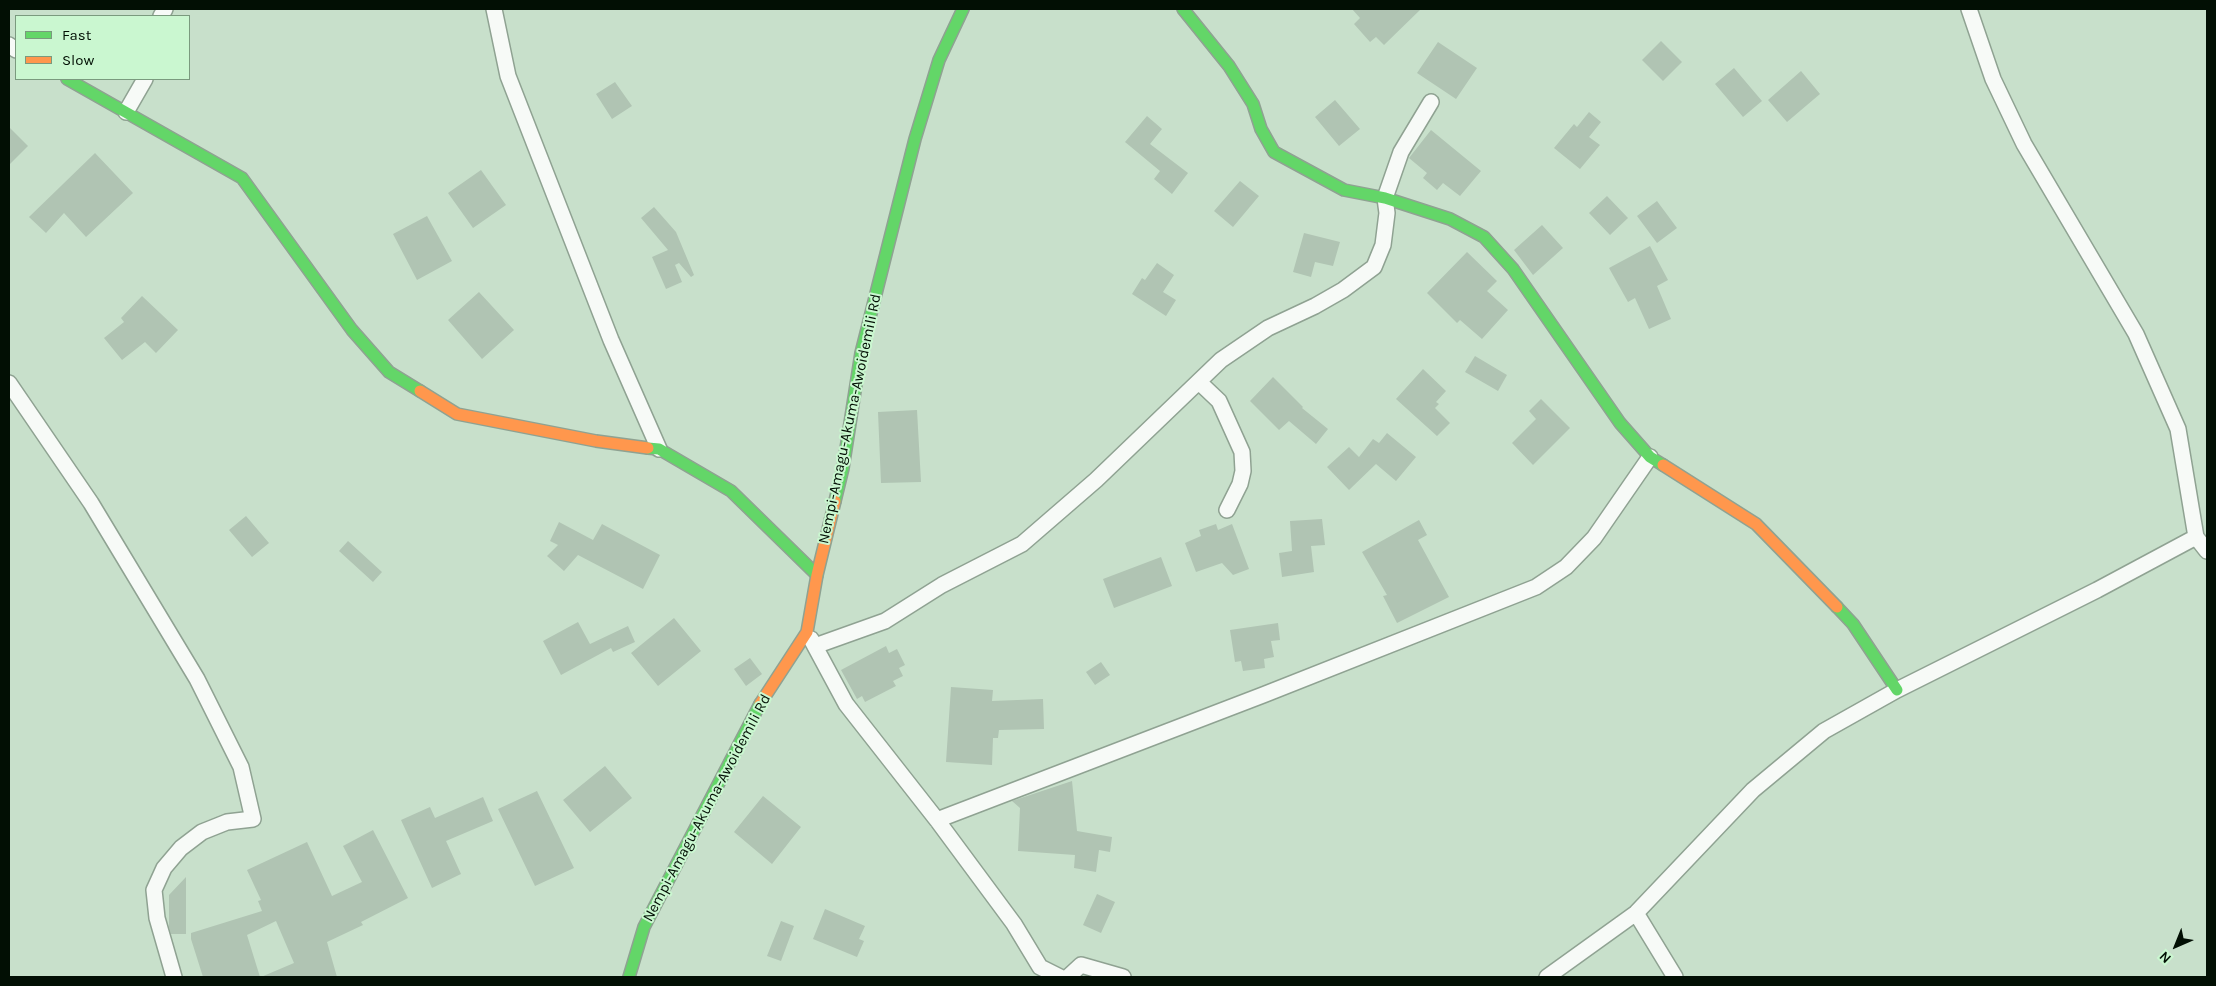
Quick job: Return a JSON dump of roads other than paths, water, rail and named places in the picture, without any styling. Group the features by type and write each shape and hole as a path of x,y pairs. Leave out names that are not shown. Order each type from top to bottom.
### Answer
{"street":[{"path":"494,9 508,76 611,340 659,449"},
{"name":"Nempi-Amagu-Akuma-Awoidemili Rd","path":"629,977 644,927 756,710 807,632 817,575 843,468 861,353 915,140 939,60 963,9"},
{"path":"1183,9 1228,66 1253,104 1261,129 1274,152 1344,190 1385,198 1450,219 1484,237 1512,269 1620,423 1650,457 1756,524 1808,574 1853,624 1897,690"},
{"path":"1969,9 1993,79 2024,144 2136,334 2178,429 2196,536 2207,551"},
{"path":"69,80 242,178 352,330 389,372 457,414 596,441 659,449 731,491 817,575"},
{"path":"126,112 144,80"},
{"path":"815,646 885,620 942,585 1022,544 1096,480 1221,360 1268,328 1315,306 1343,290 1374,267 1383,245 1387,213 1385,198 1401,152 1431,102"},
{"path":"1199,382 1220,401 1242,452 1240,484 1227,510"},
{"path":"9,383 16,405 91,504 114,542 196,679 241,767 253,819 227,822 202,832 181,848 164,868 154,890 157,918 174,977"},
{"path":"937,820 1263,695 1536,587 1566,567 1594,538 1650,457"},
{"path":"1547,977 1636,913 1752,790 1824,731 1897,690 2097,590 2196,536"},
{"path":"807,632 846,704 937,820 1014,924 1036,972 1060,977"},
{"path":"1636,913 1675,977"},
{"path":"1068,977 1081,965 1123,977"}]}
